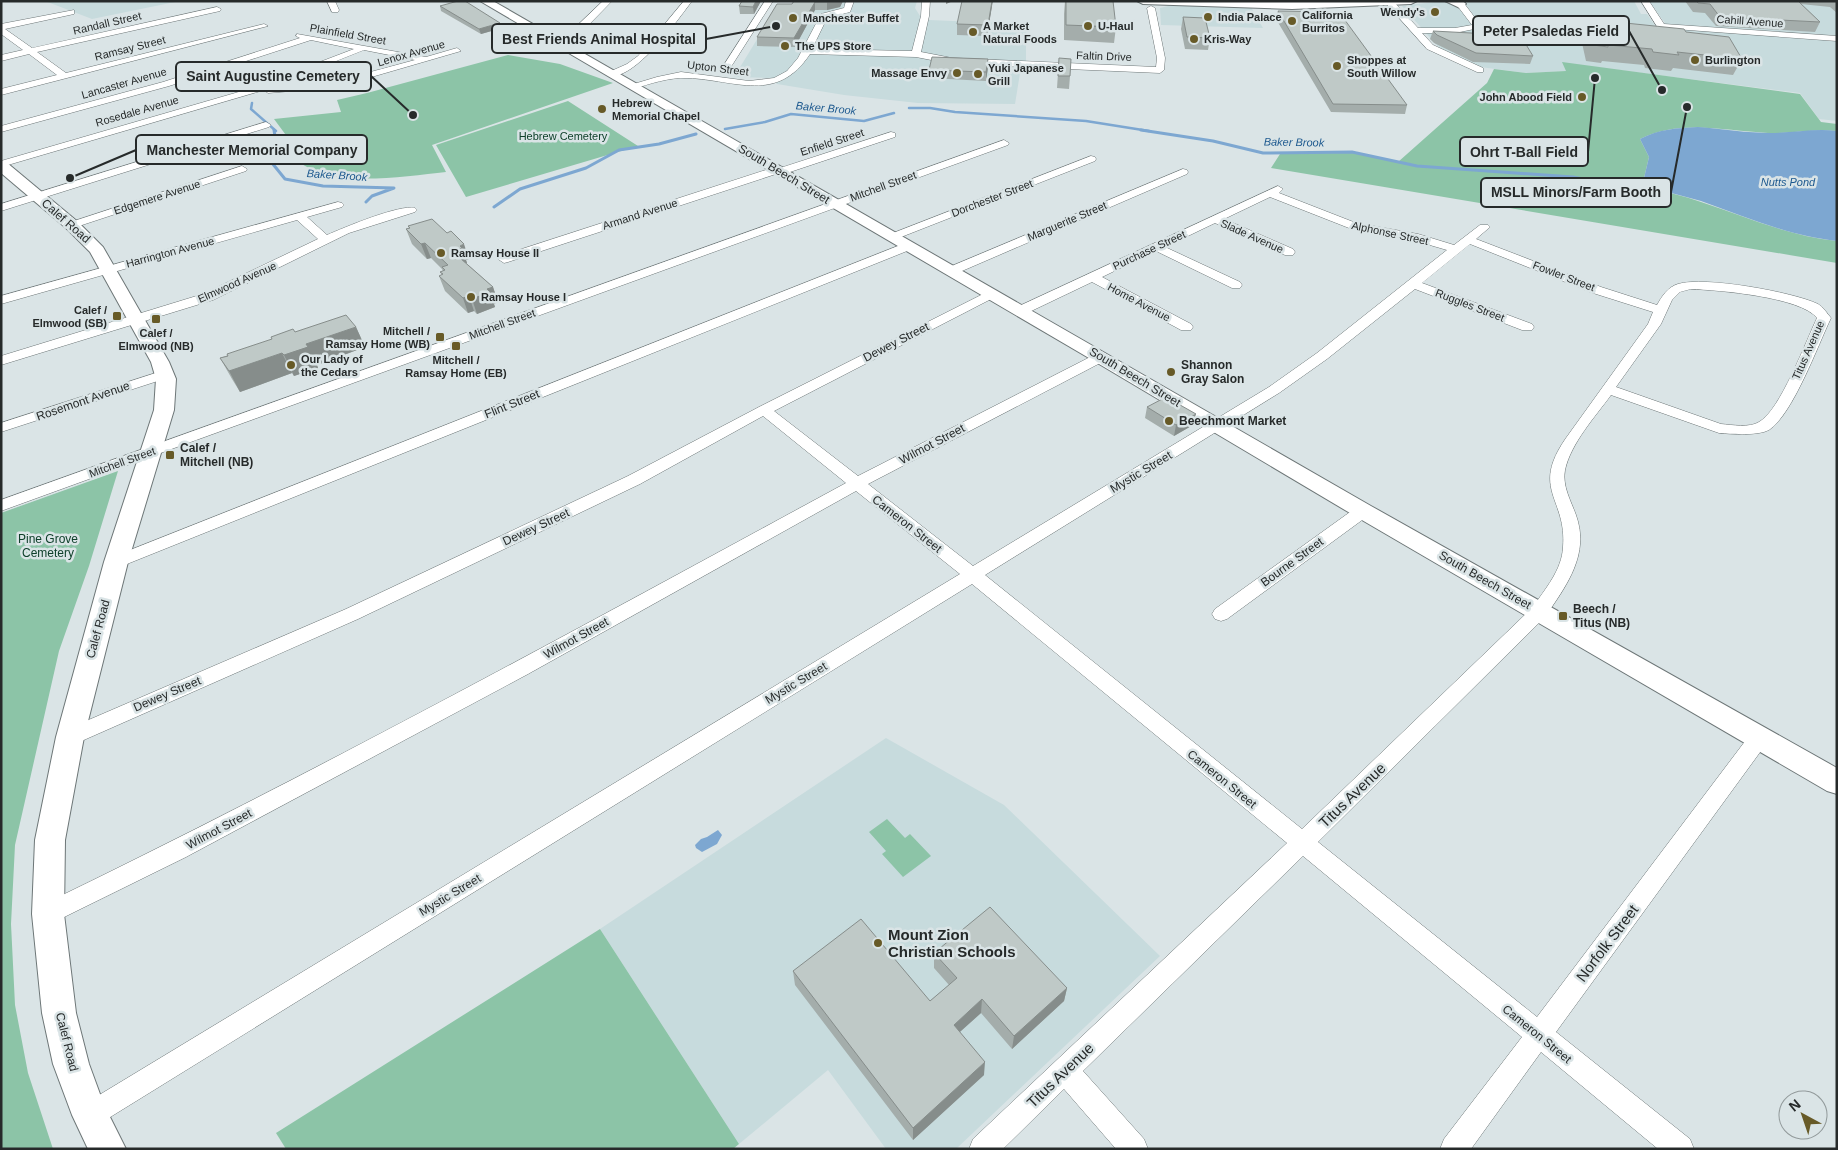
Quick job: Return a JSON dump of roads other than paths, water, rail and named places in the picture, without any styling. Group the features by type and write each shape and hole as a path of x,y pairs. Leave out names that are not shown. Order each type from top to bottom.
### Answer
{"main road":[{"path":"1130,1 1148,3 1411,1"},
{"path":"1276,1 1292,1"}],"street":[{"path":"332,1 335,10"},
{"name":"South Beech Street","path":"485,1 1539,612 1837,782"},
{"path":"561,46 608,1"},
{"path":"612,74 630,66 641,58 688,1"},
{"path":"726,68 770,1"},
{"name":"Upton Street","path":"632,86 682,75 744,84 766,83 787,74 802,59 824,16 847,10 850,1"},
{"path":"916,54 925,16 926,1"},
{"path":"1389,2 1434,50 1480,70"},
{"path":"1415,30 1460,30 1476,26 1456,2"},
{"name":"Faltin Drive","path":"806,51 916,54 952,61 1160,70 1161,58 1148,3"},
{"name":"Cahill Avenue","path":"1644,3 1661,26 1837,39"},
{"name":"Randall Street","path":"1,58 217,9"},
{"path":"1,29 71,12"},
{"name":"Ramsay Street","path":"1,92 264,26"},
{"path":"1,29 64,76"},
{"name":"Plainfield Street","path":"292,35 429,60"},
{"name":"Lancaster Avenue","path":"1,129 158,86 310,38"},
{"name":"Rosedale Avenue","path":"1,165 252,91 363,48"},
{"name":"Lenox Avenue","path":"252,91 326,86 457,51"},
{"path":"1,208 266,125"},
{"name":"Enfield Street","path":"778,171 891,135"},
{"name":"Mitchell Street","path":"1,506 1004,142"},
{"name":"Dorchester Street","path":"900,241 1091,159"},
{"name":"Calef Road","path":"1,165 92,244 109,269 165,374 167,398 116,562 70,737 50,840 48,914 60,1013 71,1064 90,1115 108,1149"},
{"name":"Edgemere Avenue","path":"72,225 242,168"},
{"name":"Armand Avenue","path":"504,259 778,171"},
{"name":"Marguerite Street","path":"951,271 1183,172"},
{"name":"Purchase Street","path":"1020,311 1273,191"},
{"name":"Alphonse Street","path":"1273,191 1353,226 1462,245"},
{"name":"Harrington Avenue","path":"3,296 109,269 338,205"},
{"name":"Elmwood Avenue","path":"1,362 214,294 326,240 369,222 411,210"},
{"path":"299,216 326,240"},
{"name":"Slade Avenue","path":"1215,219 1289,252"},
{"name":"Mystic Street","path":"90,1115 1274,390 1414,284 1484,227"},
{"name":"Flint Street","path":"116,562 900,241"},
{"name":"Fowler Street","path":"1462,245 1660,310"},
{"path":"1156,247 1236,285"},
{"name":"Home Avenue","path":"1092,277 1186,327"},
{"name":"Ruggles Street","path":"1414,284 1527,327"},
{"name":"Titus Avenue","path":"983,1149 1302,844 1539,612 1559,583 1572,547 1567,514 1557,487 1558,465 1564,452 1608,389 1654,324 1660,310 1674,291 1681,287 1703,285 1798,302 1818,311 1824,318 1804,357 1788,395 1776,415 1763,427 1736,430 1720,428 1608,389"},
{"name":"Dewey Street","path":"70,737 352,614 634,480 764,410 991,294"},
{"name":"Wilmot Street","path":"48,914 178,850 520,669 856,484 1101,357"},
{"name":"Rosemont Avenue","path":"1,428 165,374"},
{"name":"Cameron Street","path":"764,410 972,575 1680,1149"},
{"name":"Bourne Street","path":"1221,614 1363,510"},
{"name":"Norfolk Street","path":"1454,1149 1759,738"},
{"path":"1065,1071 1134,1149"}],"water":[{"name":"Nutts Pond","path":"1698,127 1762,133 1837,131 1837,241 1802,235 1701,201 1649,187 1644,178 1649,157 1640,139 1661,131"},
{"path":"718,830 722,835 717,844 702,852 696,848 695,845 701,839"}],"waterway":[{"name":"Baker Brook","path":"252,103 251,109 276,131"},
{"name":"Baker Brook","path":"909,108 930,108 955,112 1086,121 1149,131"},
{"name":"Baker Brook","path":"725,129 765,122 791,114 864,121 894,113"},
{"name":"Baker Brook","path":"274,130 277,149 268,158 285,179 323,186 394,188 372,196 366,202"},
{"name":"Baker Brook","path":"1141,130 1213,141 1263,153 1352,152 1417,166 1573,177 1615,185 1654,187"},
{"name":"Baker Brook","path":"494,207 520,189 586,168 619,150 659,144 696,134"}],"place":[{"name":"Wendy's","path":"1435,12"},
{"name":"India Palace","path":"1208,17"},
{"name":"Manchester Buffet","path":"793,18"},
{"name":"California Burritos","path":"1292,21"},
{"name":"Best Friends Animal Hospital","path":"776,26"},
{"name":"U-Haul","path":"1088,26"},
{"name":"A Market Natural Foods","path":"973,32"},
{"name":"Kris-Way","path":"1194,39"},
{"name":"The UPS Store","path":"785,46"},
{"name":"Burlington","path":"1695,60"},
{"name":"Shoppes at South Willow","path":"1337,66"},
{"name":"Massage Envy","path":"957,73"},
{"name":"Yuki Japanese Grill","path":"978,74"},
{"name":"Ohrt T-Ball Field","path":"1595,78"},
{"name":"Peter Psaledas Field","path":"1662,90"},
{"name":"John Abood Field","path":"1582,97"},
{"name":"MSLL Minors/Farm Booth","path":"1687,107"},
{"name":"Hebrew Memorial Chapel","path":"602,109"},
{"name":"Saint Augustine Cemetery","path":"413,115"},
{"name":"Manchester Memorial Company","path":"70,178"},
{"name":"Ramsay House II","path":"441,253"},
{"name":"Ramsay House I","path":"471,297"},
{"name":"Calef / Elmwood (SB)","path":"117,316"},
{"name":"Calef / Elmwood (NB)","path":"156,319"},
{"name":"Mitchell / Ramsay Home (WB)","path":"440,337"},
{"name":"Mitchell / Ramsay Home (EB)","path":"456,346"},
{"name":"Our Lady of the Cedars","path":"291,365"},
{"name":"Shannon Gray Salon","path":"1171,372"},
{"name":"Beechmont Market","path":"1169,421"},
{"name":"Calef / Mitchell (NB)","path":"170,455"},
{"name":"Beech / Titus (NB)","path":"1563,616"},
{"name":"Mount Zion Christian Schools","path":"878,943"}],"park label":[{"name":"Hebrew Cemetery","path":"563,136"},
{"name":"Pine Grove Cemetery","path":"48,546"}]}
